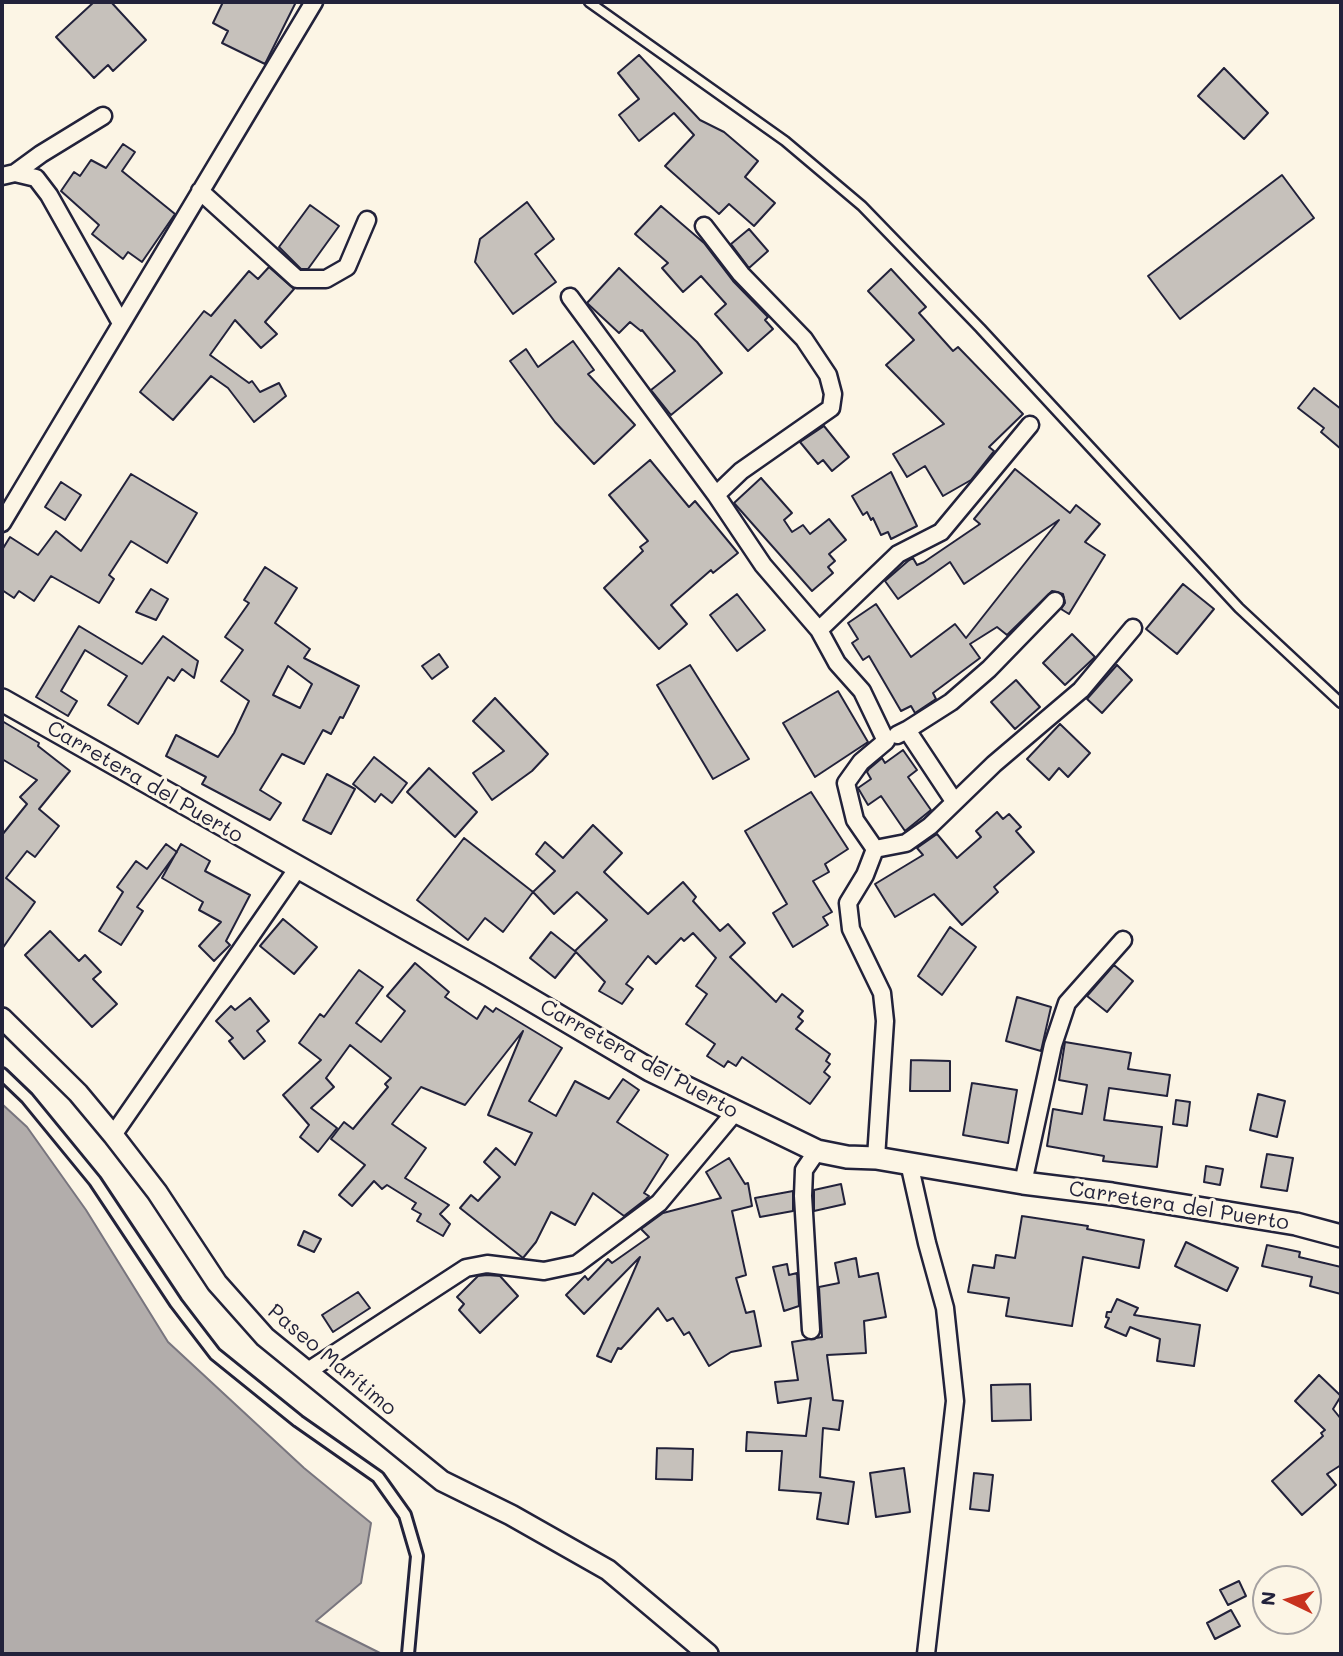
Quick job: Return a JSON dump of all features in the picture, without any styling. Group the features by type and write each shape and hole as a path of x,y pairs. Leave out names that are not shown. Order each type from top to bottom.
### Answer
{"main road":[{"name":"Carretera del Puerto","path":"2,700 297,869 489,975 650,1070 817,1151 847,1157 876,1157 1023,1183 1112,1194 1296,1224 1341,1236"}],"street":[{"path":"2,523 314,2"},
{"path":"8,175 103,116"},
{"path":"8,175 36,178 49,195 121,323"},
{"path":"200,191 298,279 326,279 347,267 366,220"},
{"path":"704,226 741,274 804,339 828,375 833,394 831,408 741,471 716,495"},
{"path":"570,297 716,495 763,565 819,630 837,663 862,691 886,741"},
{"path":"819,630 898,554 941,532 1030,425"},
{"path":"875,849 855,820 846,783 860,762 886,741 951,702 1055,601"},
{"path":"875,849 906,842 930,826 954,801 1081,690 1133,628"},
{"path":"907,730 954,801"},
{"path":"875,849 865,875 848,903 851,929 882,993 885,1021 876,1157"},
{"path":"113,1135 297,869"},
{"path":"1023,1183 1052,1045 1067,1003 1124,940"},
{"name":"Paseo Marítimo","path":"2,1018 78,1093 113,1135 157,1192 216,1283 265,1337 442,1481 511,1515 608,1570 708,1654"},
{"path":"2,1074 27,1098 95,1181 176,1303 215,1354 298,1421 378,1477 405,1515 417,1556 408,1654"},
{"path":"308,1371 466,1268 486,1264 544,1271 577,1264 659,1203 735,1112"},
{"path":"811,1330 803,1196 804,1170 817,1151"},
{"path":"909,1163 926,1243 946,1308 955,1401 926,1654"}],"lane":[{"path":"589,2 785,141 862,206 980,328 1238,608 1341,704"}],"shaded area":[{"path":"2,1104 27,1127 86,1210 168,1342 304,1468 371,1523 361,1583 316,1621 382,1654 2,1654"}],"building":[{"path":"94,2 111,2 146,40 113,71 108,65 94,78 56,37"},
{"path":"223,2 296,2 265,64 222,43 228,31 213,23"},
{"path":"639,55 700,120 724,132 758,161 745,177 775,203 754,226 729,204 719,214 665,166 694,135 674,113 639,141 619,115 639,99 618,73"},
{"path":"1224,68 1268,113 1244,139 1198,96"},
{"path":"123,144 135,152 122,171 175,214 142,262 128,252 123,259 92,234 99,225 61,191 74,172 80,176 91,160 106,168"},
{"path":"1282,175 1314,218 1180,319 1148,276"},
{"path":"527,202 554,239 535,254 556,282 513,314 475,262 480,239"},
{"path":"310,205 339,226 308,269 301,269 279,247"},
{"path":"661,206 704,243 733,281 768,317 765,320 773,329 748,351 715,314 726,304 701,276 683,292 662,268 668,263 635,234"},
{"path":"749,229 768,251 749,268 731,244"},
{"path":"269,267 294,289 265,322 277,334 261,348 235,320 210,355 249,383 252,381 260,392 279,383 286,396 254,422 228,388 211,376 173,420 140,392 204,311 211,316 249,271 258,279"},
{"path":"619,268 697,342 722,373 671,415 651,390 675,371 642,330 630,322 619,333 587,303"},
{"path":"891,269 926,307 919,313 953,351 958,347 1023,414 989,447 994,451 971,480 943,496 925,466 907,477 893,454 944,424 886,365 914,340 868,291"},
{"path":"573,341 594,370 588,374 635,425 594,464 555,422 510,361 526,349 538,367"},
{"path":"1314,388 1341,409 1341,449 1321,432 1324,428 1298,408"},
{"path":"824,426 849,457 832,471 823,460 818,464 800,442"},
{"path":"650,460 689,507 695,501 738,553 713,573 711,570 671,605 687,624 659,649 604,588 643,551 640,547 648,541 609,495"},
{"path":"1015,469 1070,513 1076,505 1100,524 1085,542 1105,555 1069,614 1061,609 1065,603 1063,594 1052,591 1007,635 997,627 970,644 980,658 933,693 936,699 915,713 911,706 901,711 869,656 863,660 852,643 858,639 848,623 876,604 911,657 955,624 966,638 1059,520 964,584 950,562 898,599 885,581 913,558 917,565 924,562 980,524 974,519"},
{"path":"891,472 917,526 891,539 888,532 881,535 873,518 871,520 867,512 863,515 852,496"},
{"path":"131,474 197,513 167,563 131,541 109,575 114,579 99,603 51,576 34,601 19,591 14,598 2,590 2,550 10,537 38,555 56,531 81,551"},
{"path":"761,478 792,513 784,520 792,532 803,525 810,534 829,519 846,540 829,554 835,561 828,567 833,573 812,591 734,503"},
{"path":"61,482 81,495 65,520 45,507"},
{"path":"265,567 297,588 275,623 310,649 304,658 359,686 343,718 340,717 331,734 323,730 304,764 282,754 260,790 281,803 270,820 202,784 206,777 166,756 176,735 218,757 234,733 249,701 221,681 243,650 225,637 249,603 244,600","holes":["288,666 312,684 300,708 273,695"]},
{"path":"1183,584 1214,609 1177,654 1146,629"},
{"path":"151,589 168,599 156,620 136,612"},
{"path":"737,594 765,630 737,651 710,615"},
{"path":"79,626 142,664 163,636 198,661 194,678 182,669 174,681 168,677 138,724 108,705 127,676 85,650 61,691 77,701 68,716 36,697"},
{"path":"1072,634 1095,657 1065,685 1043,663"},
{"path":"439,654 448,667 432,679 422,666"},
{"path":"690,665 749,759 713,779 657,685"},
{"path":"1117,665 1132,680 1102,713 1087,699"},
{"path":"1016,680 1040,707 1015,729 991,702"},
{"path":"838,691 868,742 815,777 783,723"},
{"path":"495,698 548,754 532,771 492,800 473,773 504,751 473,721"},
{"path":"2,721 39,743 38,746 70,771 39,809 59,826 35,857 27,851 6,878 35,902 2,949 2,835 27,804 20,797 37,780 2,759"},
{"path":"1060,724 1090,753 1068,777 1059,768 1049,780 1027,759"},
{"path":"903,750 917,770 908,777 931,810 905,831 881,796 868,805 858,788 871,779 867,772 882,758 885,763"},
{"path":"374,757 407,783 392,803 381,794 375,802 353,784"},
{"path":"429,768 477,812 455,837 407,792"},
{"path":"327,774 355,789 331,834 303,820"},
{"path":"811,792 848,849 825,864 829,872 813,881 832,912 823,917 828,925 793,947 773,913 787,904 745,831"},
{"path":"997,812 1003,819 1009,814 1021,827 1016,831 1034,852 994,887 998,892 962,925 934,894 895,917 875,884 923,855 917,848 937,834 957,858 981,837 976,831"},
{"path":"593,825 622,853 604,872 648,914 683,882 696,897 693,901 720,931 728,924 745,943 730,957 776,1002 782,994 803,1011 798,1017 803,1021 796,1029 830,1054 826,1061 830,1064 824,1072 830,1077 810,1104 742,1057 736,1066 728,1061 724,1067 707,1056 715,1044 686,1024 707,994 696,986 716,958 693,933 684,941 681,938 656,964 648,956 626,984 633,989 622,1004 599,991 605,982 575,951 607,920 577,892 554,914 533,892 555,871 536,854 545,842 563,858"},
{"path":"464,838 533,892 503,932 485,918 468,940 417,900"},
{"path":"166,844 177,852 137,907 143,911 121,945 99,931 123,892 117,887 136,861 147,869"},
{"path":"181,844 210,861 205,871 250,895 226,941 230,945 214,961 199,946 221,922 199,910 203,902 162,878"},
{"path":"283,919 317,947 294,974 260,946"},
{"path":"950,927 976,947 942,995 918,976"},
{"path":"50,931 79,961 85,955 101,972 93,979 117,1004 92,1027 25,955"},
{"path":"551,932 576,952 555,978 530,958"},
{"path":"415,963 449,992 445,997 477,1019 485,1006 493,1012 496,1008 562,1048 529,1101 556,1116 575,1081 609,1099 623,1079 639,1090 617,1122 668,1155 644,1193 649,1196 646,1199 624,1216 593,1193 575,1225 551,1212 536,1242 523,1258 460,1208 471,1195 478,1201 500,1177 484,1162 496,1148 515,1165 532,1133 488,1115 523,1031 465,1105 421,1087 392,1124 426,1148 405,1178 449,1205 440,1214 450,1224 443,1236 417,1221 421,1214 412,1209 416,1203 387,1185 382,1189 374,1181 352,1206 339,1195 365,1165 331,1139 344,1122 353,1129 388,1087 385,1084 391,1078 350,1045 326,1078 334,1087 311,1108 337,1128 318,1152 300,1137 309,1125 283,1095 321,1060 299,1043 320,1014 324,1017 359,970 383,987 356,1023 381,1042 405,1011 387,996"},
{"path":"1114,965 1133,981 1107,1012 1087,996"},
{"path":"1017,997 1051,1007 1041,1051 1006,1041"},
{"path":"250,998 269,1021 257,1031 265,1041 244,1059 229,1041 233,1038 216,1021 231,1006 235,1010"},
{"path":"1065,1042 1131,1053 1128,1069 1170,1075 1167,1096 1109,1088 1104,1120 1162,1127 1157,1167 1103,1161 1104,1156 1047,1146 1053,1109 1082,1114 1087,1085 1059,1080"},
{"path":"911,1060 950,1061 950,1091 910,1091"},
{"path":"972,1083 1017,1090 1008,1143 963,1135"},
{"path":"1258,1094 1285,1101 1277,1137 1250,1130"},
{"path":"1176,1100 1190,1102 1187,1126 1173,1124"},
{"path":"1267,1154 1293,1158 1287,1191 1261,1187"},
{"path":"729,1158 745,1184 748,1183 752,1206 732,1211 746,1275 736,1278 746,1313 754,1311 761,1346 731,1352 709,1366 689,1332 684,1335 673,1318 667,1321 658,1308 621,1349 618,1348 611,1362 597,1356 640,1257 584,1314 566,1295 585,1276 588,1280 608,1259 612,1263 649,1237 641,1229 663,1213 721,1198 706,1172"},
{"path":"1206,1166 1223,1169 1220,1185 1204,1182"},
{"path":"841,1184 845,1204 814,1211 814,1190"},
{"path":"793,1191 793,1211 760,1217 755,1198"},
{"path":"1022,1216 1088,1226 1087,1229 1144,1240 1139,1268 1083,1257 1072,1326 1006,1316 1009,1298 968,1292 973,1265 994,1268 996,1255 1015,1258"},
{"path":"304,1231 321,1239 314,1252 298,1245"},
{"path":"1186,1242 1238,1268 1227,1291 1175,1266"},
{"path":"1267,1245 1300,1252 1299,1257 1341,1267 1341,1294 1310,1286 1312,1277 1262,1266"},
{"path":"856,1258 859,1277 878,1273 886,1317 864,1321 866,1353 827,1355 833,1400 843,1401 839,1430 823,1428 820,1477 854,1482 848,1524 817,1519 821,1493 779,1490 782,1451 746,1451 747,1432 806,1436 811,1398 778,1403 775,1382 798,1380 792,1342 822,1337 819,1287 839,1283 835,1263"},
{"path":"787,1264 789,1275 797,1273 799,1306 784,1311 773,1267"},
{"path":"478,1276 500,1276 518,1296 480,1333 459,1310 464,1304 457,1297"},
{"path":"358,1292 370,1308 333,1332 322,1315"},
{"path":"1117,1299 1138,1308 1134,1315 1200,1325 1194,1366 1157,1361 1160,1339 1130,1327 1126,1336 1105,1327 1109,1318 1106,1317 1107,1312 1111,1312"},
{"path":"1319,1375 1341,1396 1333,1409 1341,1419 1341,1465 1327,1474 1336,1485 1302,1515 1272,1481 1323,1436 1321,1433 1325,1430 1295,1401"},
{"path":"1030,1384 1031,1420 992,1421 991,1385"},
{"path":"657,1448 693,1449 692,1480 656,1479"},
{"path":"904,1468 910,1512 876,1517 870,1473"},
{"path":"974,1473 993,1475 989,1511 970,1509"},
{"path":"1239,1581 1246,1596 1228,1605 1220,1590"},
{"path":"1231,1610 1240,1626 1215,1639 1207,1623"}]}
